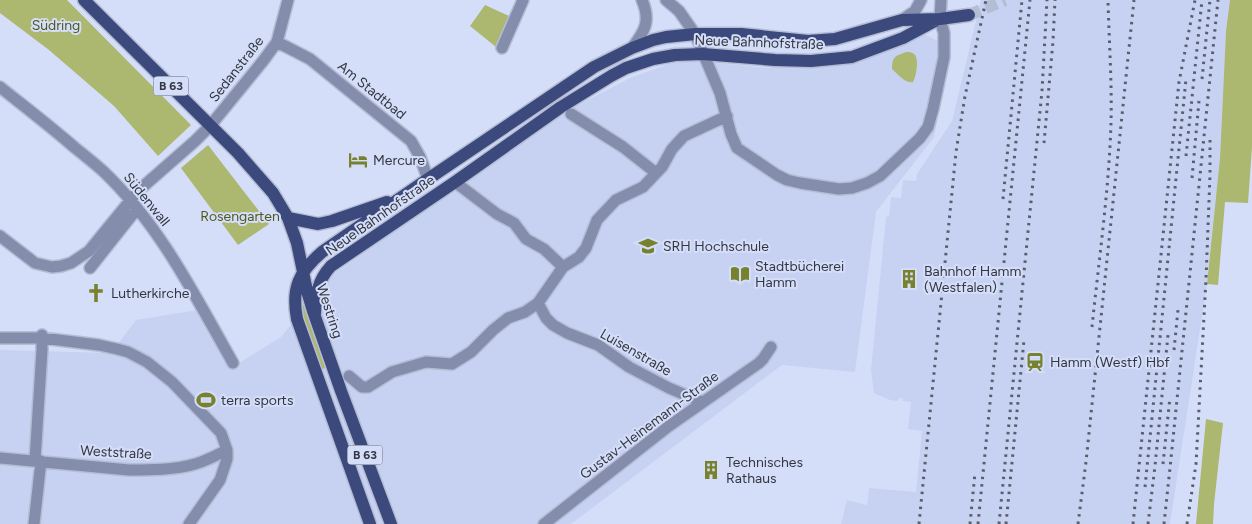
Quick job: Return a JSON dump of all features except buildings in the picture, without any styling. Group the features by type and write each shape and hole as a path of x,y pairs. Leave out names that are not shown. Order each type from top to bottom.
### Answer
{"main road":[{"name":"B 63","path":"84,0 258,174 273,193 288,218 297,244 303,272"},
{"path":"940,19 969,15"},
{"name":"Neue Bahnhofstraße","path":"303,272 322,252 428,179 594,67 632,48 666,37 695,34 741,34 808,41 835,39 902,20 940,19"},
{"name":"Neue Bahnhofstraße","path":"315,314 319,283 331,266 561,107 619,72 653,59 674,55 703,54 811,61 852,57 903,38 940,19"},
{"path":"288,218 318,224 404,196"},
{"name":"Westring","path":"303,272 307,291 341,391 391,524"},
{"name":"Westring","path":"303,272 294,297 297,319 370,524"}],"street":[{"name":"Sedanstraße","path":"0,236 35,263 52,268 71,263 89,250 147,182 210,126 263,61 277,42 288,0"},
{"path":"502,48 523,0"},
{"path":"632,48 646,22 647,15 642,0"},
{"path":"666,0 679,11 695,34 720,93 731,134 737,148 777,175 800,183 840,189 867,184 880,176 920,138 928,127 944,54 944,33 940,19 940,0"},
{"path":"902,20 914,11 921,0"},
{"name":"Am Stadtbad","path":"277,42 310,60 411,141 420,157 428,179"},
{"name":"Südenwall","path":"0,87 103,171 131,201 155,231 183,274 233,363"},
{"path":"571,114 624,147 656,173"},
{"path":"349,376 362,387 368,387 392,372 426,362 452,364 471,352 508,318 525,312 538,303 563,267 579,256 586,248 597,220 616,200 642,187 662,167 672,149 684,136 726,116"},
{"path":"455,182 497,214 514,223 526,239 544,250 563,267"},
{"path":"90,268 132,215"},
{"name":"Luisenstraße","path":"538,303 552,325 598,345 629,367 702,402"},
{"path":"34,524 42,337"},
{"path":"0,338 42,337 117,349 128,352 147,362 172,382 221,433 227,450 227,459 220,480 189,524"},
{"name":"Gustav-Heinemann-Straße","path":"544,524 669,426 759,363 771,347"},
{"name":"Weststraße","path":"0,458 129,470 150,470 196,464 227,450"}],"shaded area":[{"path":"981,0 1230,0 1226,31 1220,158 1207,284 1170,524 841,524 847,500 867,505 869,488 916,492 922,431 908,429 911,402 903,401 903,399 899,398 898,401 890,400 874,393 871,370 886,217 889,216 891,197 901,198 903,180 916,181 917,174 952,121"},
{"path":"924,34 940,42 949,64 934,137 876,212 855,372 782,365 571,524 0,524 0,350 111,353 136,320 197,310 231,368 281,337 327,279 553,118 630,78 683,59 767,68 843,63"}],"green space":[{"name":"Südring","path":"0,0 67,0 191,125 158,156 114,106 49,50 0,13"},
{"path":"1230,0 1252,0 1252,147 1248,203 1225,202 1218,285 1207,284 1220,158 1226,31"},
{"path":"485,5 509,16 496,47 470,26"},
{"path":"906,52 915,55 917,61 913,82 904,80 892,69 893,60 896,56"},
{"name":"Rosengarten","path":"208,145 269,224 238,245 181,168"},
{"path":"303,305 325,368 321,370 303,319 301,306"},
{"path":"1206,419 1223,423 1213,524 1196,524"}],"tunnel":[{"path":"969,15 1005,0"}],"railway":[{"path":"919,524 956,152 965,96 986,0"},
{"path":"1003,199 1022,0"},
{"path":"978,524 1030,0"},
{"path":"999,524 1042,91 1047,0"},
{"path":"1044,143 1055,0"},
{"path":"1092,327 1110,148 1111,91 1108,0"},
{"path":"1078,524 1134,0"},
{"path":"1133,524 1179,82 1195,0"},
{"path":"1186,156 1202,0"},
{"path":"1202,79 1210,0"},
{"path":"1164,524 1218,0"},
{"path":"1145,487 1186,79"},
{"path":"1192,178 1199,101"},
{"path":"1187,524 1196,464 1206,279 1210,138"},
{"path":"1174,350 1178,310"},
{"path":"1148,524 1168,335"},
{"path":"1006,524 1024,340"},
{"path":"1163,464 1170,397"},
{"path":"970,524 975,473"}],"place":[{"name":"Mercure","path":"358,160"},
{"name":"SRH Hochschule","path":"648,246"},
{"name":"Stadtbücherei Hamm","path":"740,274"},
{"name":"Bahnhof Hamm (Westfalen)","path":"909,279"},
{"name":"Lutherkirche","path":"96,293"},
{"name":"Hamm (Westf) Hbf","path":"1035,362"},
{"name":"terra sports","path":"206,400"},
{"name":"Technisches Rathaus","path":"711,470"}]}
